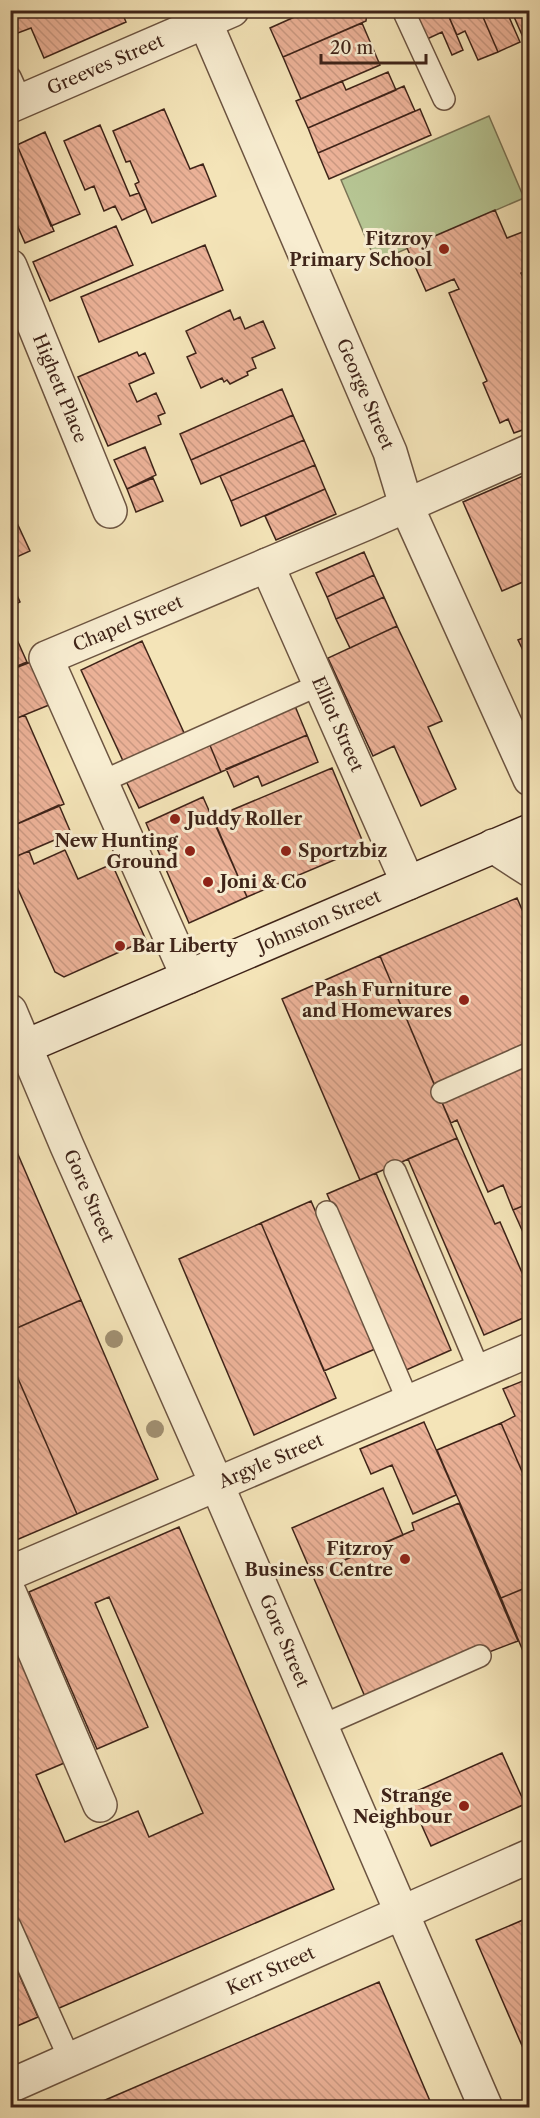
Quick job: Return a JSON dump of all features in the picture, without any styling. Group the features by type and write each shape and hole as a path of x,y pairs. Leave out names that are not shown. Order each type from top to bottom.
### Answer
{"street":[{"name":"Greeves Street","path":"14,95 212,14"},
{"name":"George Street","path":"212,14 390,452 406,505 528,775"},
{"name":"Highett Place","path":"10,266 110,511"},
{"name":"Chapel Street","path":"188,977 46,658 530,451"},
{"name":"Elliot Street","path":"267,565 408,883"},
{"name":"Johnston Street","path":"18,1050 530,831"},
{"path":"493,846 530,870"},
{"name":"Gore Street","path":"10,1011 18,1050 67,1146 217,1485 486,2108"},
{"name":"Argyle Street","path":"10,1573 530,1350"},
{"path":"10,1594 100,1805"},
{"name":"Kerr Street","path":"10,2086 530,1856"}],"lane":[{"path":"403,10 444,99"},
{"path":"101,782 321,684"},
{"path":"442,1092 530,1053"},
{"path":"394,1171 480,1372"},
{"path":"327,1212 409,1402"},
{"path":"321,1726 480,1656"},
{"path":"10,1926 70,2060"}],"green space":[{"path":"489,116 524,198 376,262 341,180"}],"building":[{"path":"24,10 121,10 126,22 44,58 31,28 10,36 10,20 26,14"},
{"path":"310,10 367,10 366,21 283,57 270,28"},
{"path":"413,10 446,10 463,50 452,55 442,32 425,40"},
{"path":"446,10 480,10 498,52 478,60 465,31 457,35"},
{"path":"480,10 506,10 520,42 498,52"},
{"path":"511,10 530,10 530,53"},
{"path":"362,23 380,65 301,99 283,57"},
{"path":"388,72 396,90 308,128 296,101 342,81 346,90"},
{"path":"404,86 415,111 318,153 308,128"},
{"path":"164,109 190,169 203,164 216,196 152,223 135,184 139,182 130,161 126,162 113,131"},
{"path":"420,109 431,135 329,179 318,153"},
{"path":"100,125 130,196 139,193 146,209 122,220 115,206 104,211 94,186 85,190 64,141"},
{"path":"45,132 80,214 51,226 17,145"},
{"path":"17,145 54,231 25,243 10,209 10,147"},
{"path":"495,210 507,238 530,229 530,269 521,273 530,292 530,432 528,428 514,433 508,419 500,423 483,383 487,381 449,293 459,289 454,279 426,291 407,248"},
{"path":"116,226 133,265 50,301 33,262"},
{"path":"205,245 223,290 99,342 81,297"},
{"path":"230,310 234,320 240,317 245,329 263,321 275,348 252,358 256,368 247,372 248,375 230,384 227,380 224,382 222,378 201,388 187,357 196,353 186,331"},
{"path":"137,352 139,356 145,353 154,373 129,384 137,402 156,393 165,413 158,416 161,424 108,446 78,377"},
{"path":"282,389 293,415 191,460 180,434"},
{"path":"293,415 304,440 201,484 191,460"},
{"path":"304,440 315,465 231,501 220,476"},
{"path":"145,447 156,475 127,489 114,460"},
{"path":"315,465 325,489 241,526 231,501"},
{"path":"530,473 530,579 502,591 463,502"},
{"path":"153,478 163,501 136,512 127,489"},
{"path":"325,489 336,514 276,540 265,516"},
{"path":"17,523 30,551 10,560 10,526"},
{"path":"364,552 374,575 327,597 316,573"},
{"path":"374,575 384,597 336,619 327,597"},
{"path":"10,580 20,602 10,607"},
{"path":"384,597 397,626 350,648 336,619"},
{"path":"10,624 27,662 10,669"},
{"path":"397,626 442,721 428,727 456,789 421,806 394,746 373,756 328,658"},
{"path":"530,635 530,665 518,640"},
{"path":"142,641 185,735 124,763 81,670"},
{"path":"31,662 49,705 10,721 10,670"},
{"path":"295,706 307,735 221,772 209,743"},
{"path":"25,715 64,804 10,827 10,721"},
{"path":"307,735 318,762 262,786 258,776 234,787 226,769"},
{"path":"209,743 221,772 139,808 125,779"},
{"path":"332,768 365,847 247,897 213,818"},
{"path":"203,797 247,897 189,923 146,823"},
{"path":"59,805 71,833 10,859 10,827"},
{"path":"65,850 78,879 112,864 146,940 64,977 55,972 10,871 10,859 29,851 34,864"},
{"name":"Pash Furniture and Homewares","path":"517,898 530,928 530,1043 434,1084 380,956"},
{"path":"380,956 457,1138 360,1180 282,999"},
{"path":"530,1062 530,1203 513,1210 503,1185 488,1192 457,1120 451,1123 441,1100"},
{"path":"10,1136 81,1300 10,1331"},
{"path":"457,1138 495,1224 500,1222 530,1291 530,1315 484,1335 408,1159"},
{"path":"376,1173 451,1350 404,1371 327,1194"},
{"path":"311,1201 375,1349 324,1371 261,1223"},
{"path":"530,1203 530,1248 513,1210"},
{"path":"261,1223 336,1398 254,1435 179,1259"},
{"path":"81,1300 158,1479 77,1514 10,1360 10,1331"},
{"path":"10,1360 77,1514 14,1541 10,1534"},
{"path":"530,1378 530,1490 501,1423 515,1416 503,1389"},
{"path":"424,1422 456,1495 413,1514 392,1465 371,1474 360,1449"},
{"path":"501,1423 530,1490 530,1586 501,1598 437,1450"},
{"path":"383,1488 403,1535 312,1574 292,1528"},
{"path":"459,1503 518,1641 366,1699 312,1574 414,1530 412,1523"},
{"path":"179,1527 334,1889 57,2009 10,1901 10,1615 76,1758 36,1775 65,1842 138,1811 149,1837 203,1813 109,1597 95,1603 148,1727 97,1749 29,1592"},
{"path":"530,1586 530,1668 501,1598"},
{"path":"502,1753 525,1804 431,1846 408,1795"},
{"path":"530,1917 530,2064 476,1940"},
{"path":"10,1954 38,2017 10,2029"},
{"path":"379,1982 433,2108 106,2108 103,2101"},
{"path":"103,2101 106,2108 88,2108"}],"place":[{"name":"Fitzroy Primary School","path":"444,249"},
{"name":"Juddy Roller","path":"175,819"},
{"name":"New Hunting Ground","path":"190,851"},
{"name":"Sportzbiz","path":"286,851"},
{"name":"Joni & Co","path":"208,882"},
{"name":"Bar Liberty","path":"120,946"},
{"name":"Pash Furniture and Homewares","path":"464,1000"},
{"name":"Fitzroy Business Centre","path":"405,1559"},
{"name":"Strange Neighbour","path":"464,1806"}]}
